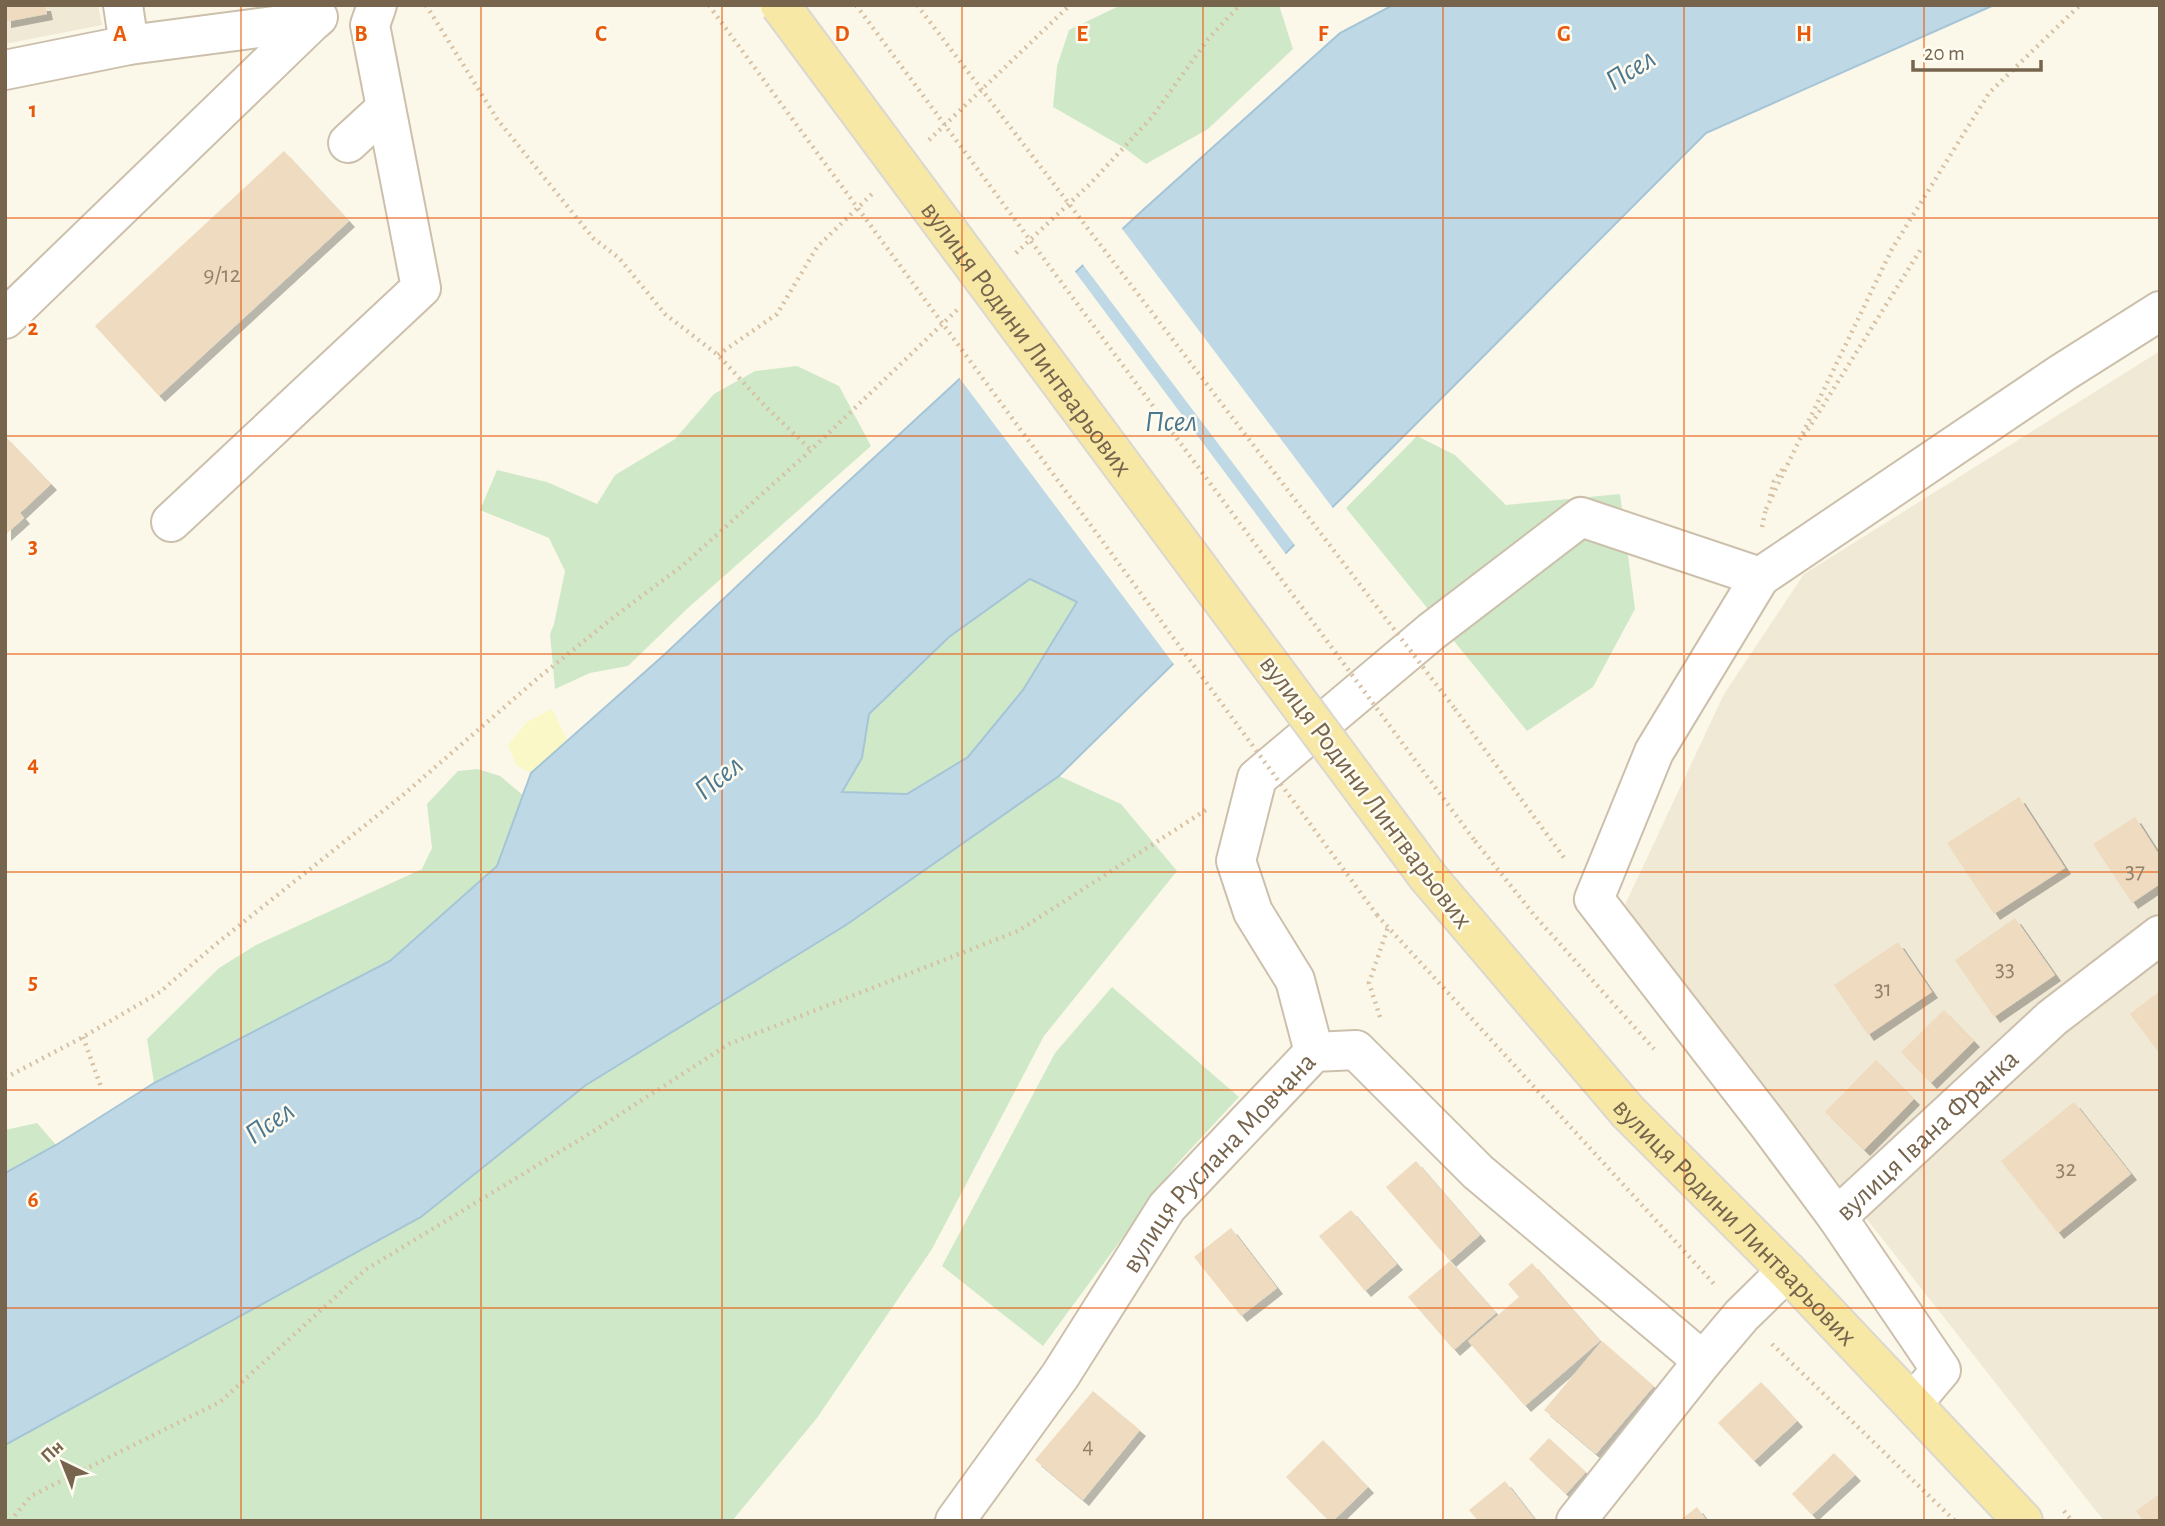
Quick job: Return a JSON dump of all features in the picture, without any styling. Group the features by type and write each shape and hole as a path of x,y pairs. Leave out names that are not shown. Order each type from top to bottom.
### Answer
{"main road":[{"name":"вулиця Родини Линтварьових","path":"780,5 1428,877 1628,1112 1787,1271 2022,1521"}],"street":[{"path":"122,5 129,45"},
{"path":"171,522 421,288 370,25 377,5"},
{"path":"5,70 129,45 323,13"},
{"path":"5,318 323,13"},
{"path":"348,143 385,109"},
{"path":"1837,1217 1594,899 1654,752 1760,577 2062,373 2160,311"},
{"path":"1314,1052 1295,980 1254,912 1236,861 1257,778 1432,631 1581,517 1760,577"},
{"name":"вулиця Івана Франка","path":"1913,1403 1941,1370 1837,1217 2052,1018 2160,935"},
{"name":"вулиця Руслана Мовчана","path":"955,1521 1060,1376 1167,1206 1314,1052 1356,1050 1478,1172 1703,1361"},
{"path":"1576,1521 1703,1361 1742,1315 1787,1271"}],"path":[{"path":"426,5 497,119 593,238 619,258 665,314 718,355 811,450"},
{"path":"709,5 1377,915 1742,1315 1955,1521"},
{"path":"856,5 1475,841"},
{"path":"917,5 1455,709 1594,899"},
{"path":"1011,258 1090,184 1152,117 1208,38 1240,5"},
{"path":"1766,509 1892,249 1982,104 1989,93 2080,5"},
{"path":"1760,577 1762,527 1774,481 1831,396 1921,249"},
{"path":"5,1078 160,992 403,795 619,612 682,566 811,450 962,305"},
{"path":"10,1521 31,1496 220,1402 365,1269 597,1129 729,1044 1018,931 1257,778"},
{"path":"1356,1050 1369,1039 1381,1021 1369,984 1388,927"},
{"path":"83,1037 101,1087"}],"shaded area":[{"path":"5,5 98,5 102,25 5,44"},
{"path":"1121,5 1279,5 1293,49 1208,129 1146,164 1123,147 1053,107 1057,66 1069,30"},
{"path":"2160,351 2160,1521 2104,1521 1623,909 1724,694 1804,574"},
{"path":"797,366 839,386 871,446 688,608 628,666 590,673 555,689 550,634 565,571 549,538 480,510 497,470 547,482 597,504 615,475 675,439 714,394 755,371"},
{"path":"1417,436 1455,455 1506,505 1620,494 1635,609 1593,687 1527,731 1346,508"},
{"path":"1030,579 1077,602 1023,690 968,757 907,794 841,792 862,758 869,714 949,637"},
{"path":"478,769 500,776 524,796 497,866 390,961 154,1083 147,1039 219,968 256,945 422,869 432,848 427,804 458,771"},
{"path":"1059,776 1121,804 1177,871 1044,1036 932,1249 817,1418 732,1521 5,1521 5,1445 421,1217 586,1085 846,925"},
{"path":"1112,987 1239,1097 1176,1165 1043,1346 942,1266 1055,1053"},
{"path":"37,1123 56,1145 5,1173 5,1130"}],"sand":[{"path":"552,709 568,742 531,773 516,765 508,745 527,722"}],"water":[{"name":"Псел","path":"1393,5 1994,5 1706,133 1351,489 1059,776 846,925 586,1085 421,1217 5,1445 5,1173 56,1145 154,1083 390,961 497,866 531,773 664,655 1143,210 1340,33","holes":["1030,579 1077,602 1023,690 968,757 907,794 842,792 862,758 869,714 949,637"]}],"pier":[{"path":"1120,226 1335,511 1297,548 1081,262"},
{"path":"1073,269 1288,557 1176,667 958,376"}],"building":[{"path":"5,5 45,5 47,14 5,22"},
{"path":"284,151 349,221 159,396 95,326"},
{"path":"5,436 51,484 20,513 24,518 5,535"},
{"path":"2019,797 2065,868 1994,914 1947,843"},
{"path":"2135,817 2160,856 2160,884 2132,903 2093,844"},
{"path":"2015,918 2055,975 1994,1017 1955,960"},
{"path":"1898,942 1932,992 1868,1035 1834,985"},
{"path":"2160,991 2160,1054 2130,1014"},
{"path":"1944,1010 1974,1041 1931,1083 1901,1052"},
{"path":"1876,1060 1914,1099 1864,1150 1825,1112"},
{"path":"2074,1102 2131,1174 2058,1233 2001,1161"},
{"path":"1416,1161 1480,1235 1450,1261 1386,1187"},
{"path":"1351,1210 1397,1264 1365,1291 1319,1236"},
{"path":"1231,1228 1277,1288 1241,1316 1194,1257"},
{"path":"1450,1261 1496,1313 1454,1350 1408,1297"},
{"path":"1532,1263 1600,1341 1525,1406 1468,1341 1519,1297 1508,1284"},
{"path":"1602,1341 1654,1386 1596,1454 1544,1410"},
{"path":"1761,1382 1797,1421 1754,1461 1718,1423"},
{"path":"1093,1391 1140,1430 1083,1500 1035,1460"},
{"path":"1549,1438 1586,1472 1566,1494 1529,1459"},
{"path":"1323,1440 1368,1487 1333,1521 1329,1521 1286,1477"},
{"path":"1834,1453 1855,1475 1812,1515 1792,1494"},
{"path":"1505,1481 1536,1521 1478,1521 1469,1510"},
{"path":"2160,1494 2160,1521 2143,1521 2136,1511"},
{"path":"1697,1507 1707,1521 1679,1521"}]}
